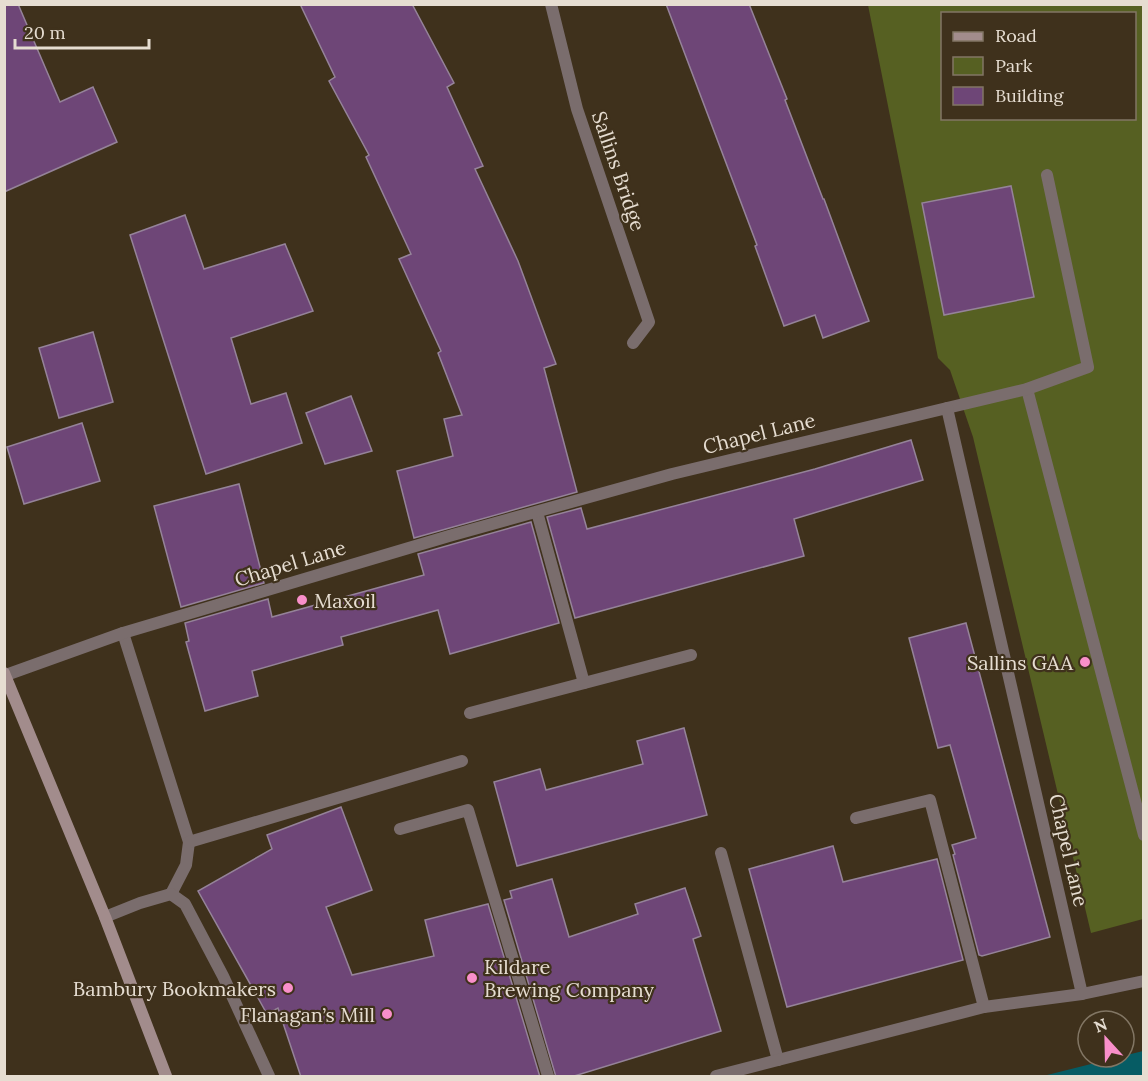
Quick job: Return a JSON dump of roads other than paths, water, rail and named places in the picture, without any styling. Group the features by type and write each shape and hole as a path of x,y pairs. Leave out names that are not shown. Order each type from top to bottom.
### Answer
{"street":[{"name":"Sallins Bridge","path":"551,4 578,109 649,322 633,343"},
{"path":"947,408 1027,389 1088,367 1047,175"},
{"path":"1027,389 1143,835"},
{"name":"Chapel Lane","path":"5,674 123,633 537,512 672,474 947,408 1082,994"},
{"path":"537,512 584,683"},
{"path":"105,917 171,894 186,865 189,842 123,633"},
{"path":"470,713 691,655"},
{"path":"5,674 105,917 166,1077"},
{"path":"189,842 462,761"},
{"path":"856,818 930,800 984,1007"},
{"path":"400,829 468,810 548,1077"},
{"path":"721,854 778,1060"},
{"path":"171,894 185,904 223,976 269,1077"},
{"path":"716,1077 984,1007 1082,994 1143,981"}],"water":[{"path":"1143,1051 1143,1076 1043,1076 1076,1068 1136,1069 1136,1053"}],"place":[{"name":"Maxoil","path":"302,600"},
{"name":"Sallins GAA","path":"1085,662"},
{"name":"Kildare Brewing Company","path":"472,978"},
{"name":"Bambury Bookmakers","path":"288,988"},
{"name":"Flanagan’s Mill","path":"387,1014"}]}
